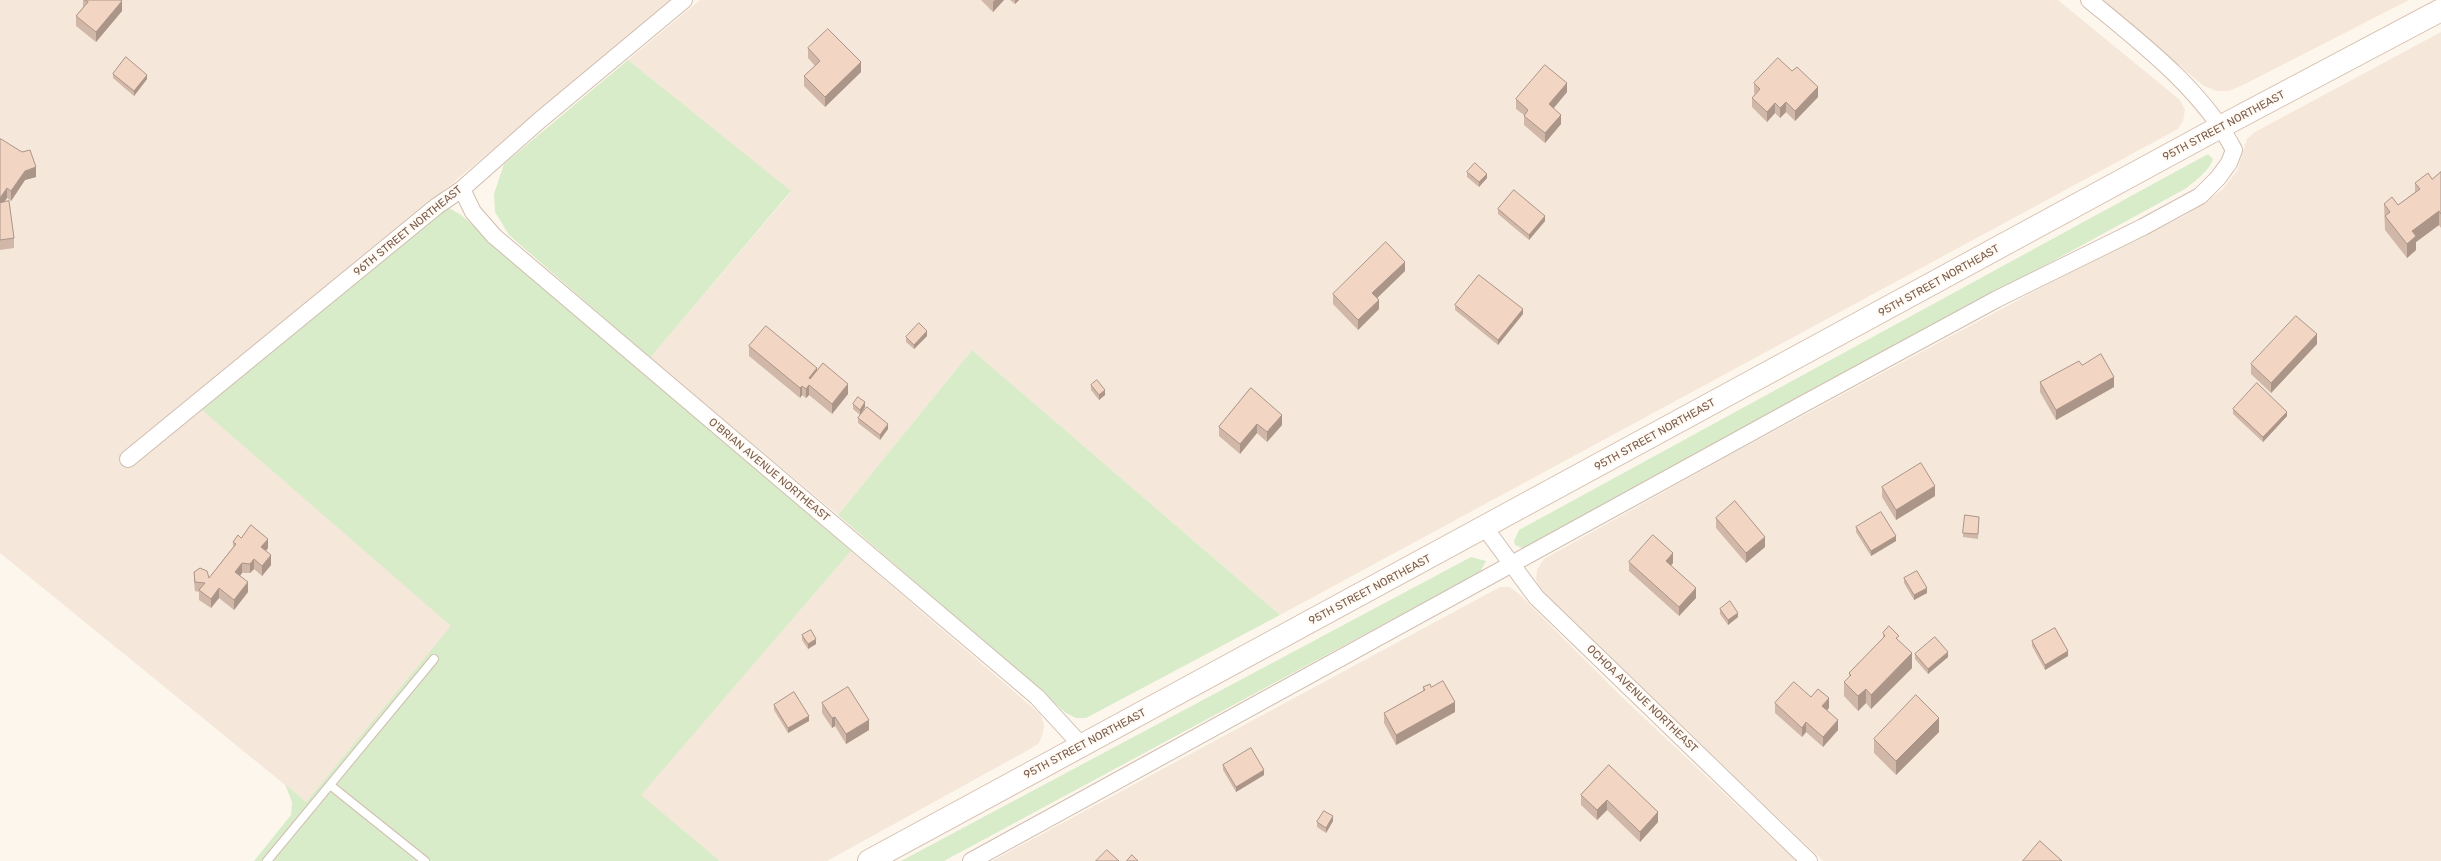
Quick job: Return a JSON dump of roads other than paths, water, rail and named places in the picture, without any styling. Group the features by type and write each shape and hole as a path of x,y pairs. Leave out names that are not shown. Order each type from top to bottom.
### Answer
{"main road":[{"name":"95TH STREET NORTHEAST","path":"869,861 1485,528 2222,126 2441,10"}],"street":[{"name":"96TH STREET NORTHEAST","path":"128,459 437,206 462,189 684,0"},
{"path":"971,861 1997,299 2143,227 2200,196 2218,178 2229,163 2234,150 2222,126 2194,92 2089,0"},
{"name":"O'BRIAN AVENUE NORTHEAST","path":"462,189 473,212 494,236 1036,697 1082,746"},
{"name":"OCHOA AVENUE NORTHEAST","path":"1485,528 1511,566 1536,597 1809,861"}],"lane":[{"path":"268,861 434,659"},
{"path":"330,786 425,861"}]}
